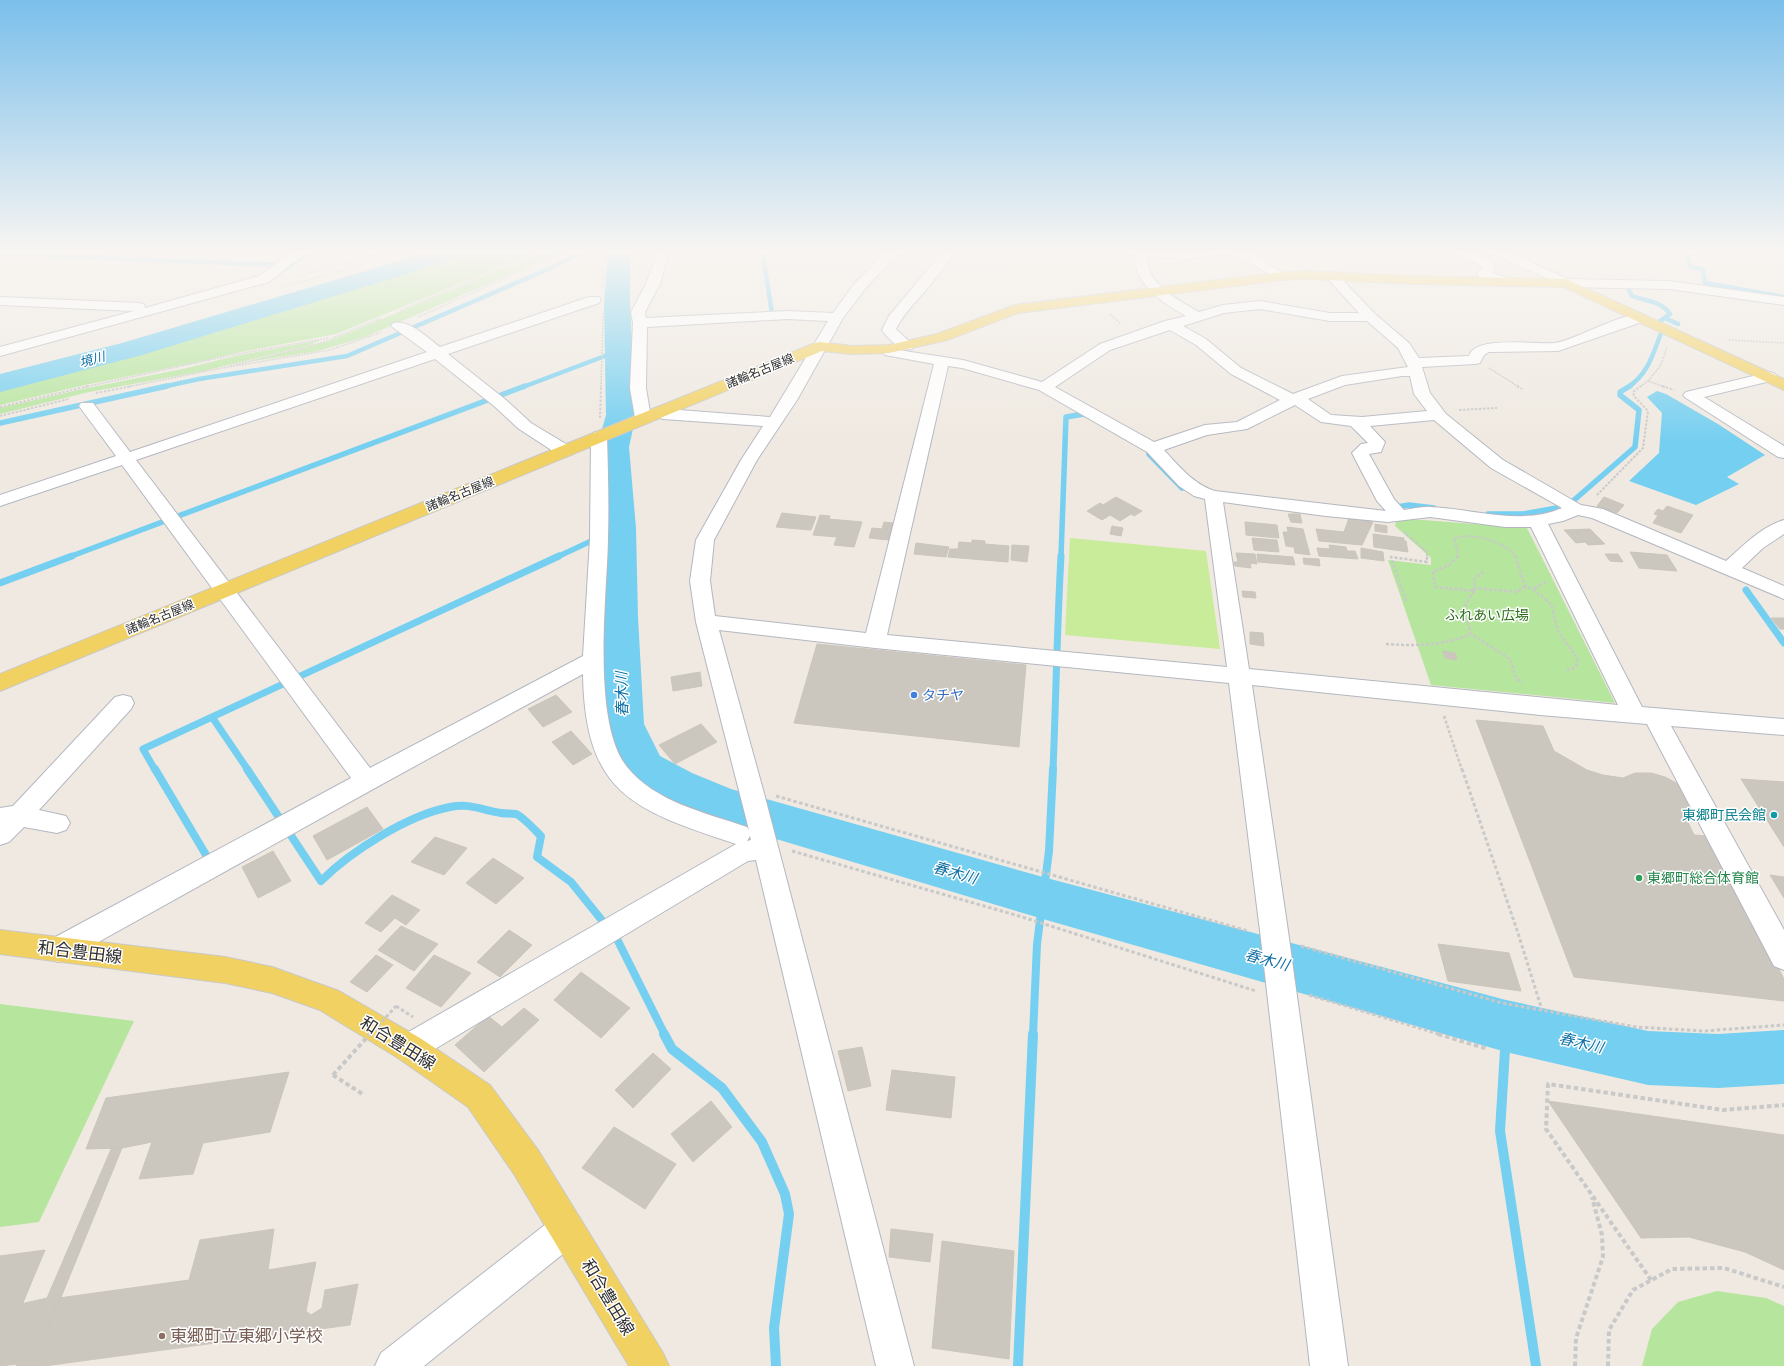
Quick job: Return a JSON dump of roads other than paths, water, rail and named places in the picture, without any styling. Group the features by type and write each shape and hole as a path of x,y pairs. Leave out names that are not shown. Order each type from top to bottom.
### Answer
{"main road":[{"name":"諸輪名古屋線","path":"0,683 820,346 852,350 888,349 907,346 942,337 1003,314"},
{"name":"諸輪名古屋線","path":"1631,314 1770,377 1784,385"},
{"name":"和合豊田線","path":"0,942 226,970 272,980 329,1000 409,1048 479,1096 526,1162 650,1366"}],"street":[{"path":"0,352 137,314"},
{"path":"0,501 553,314"},
{"path":"638,314 640,323 638,381 639,420"},
{"path":"839,314 789,400 749,460 705,540 700,581 706,622 753,797 755,841 895,1366"},
{"path":"898,314 894,319 890,330 907,346"},
{"path":"1192,314 1196,316"},
{"path":"1044,387 1105,347 1170,324 1205,314"},
{"path":"1307,314 1330,318 1370,317"},
{"path":"1367,314 1404,346 1415,367 1422,394 1436,413 1497,464 1581,509 1784,593"},
{"path":"640,323 787,316 837,317"},
{"path":"1153,448 1205,430 1241,426 1294,399 1342,381 1402,371 1415,367 1475,360 1477,353 1486,348 1558,347 1593,333 1640,318"},
{"path":"1170,324 1201,342 1236,371 1294,399 1327,419 1356,422 1436,413"},
{"path":"398,326 415,335 500,402 525,426 565,451"},
{"path":"888,349 890,352 896,354 987,369 1044,387 1153,448 1185,482 1200,492 1213,496 1262,501 1326,512 1393,516 1430,512 1505,521 1537,522 1581,509"},
{"path":"875,641 942,361"},
{"path":"1770,377 1691,395 1784,453"},
{"path":"91,400 124,458 226,590 366,781"},
{"path":"659,412 663,414 774,422"},
{"path":"1356,422 1378,442 1375,448 1367,448 1360,453 1393,516"},
{"path":"602,435 594,659 596,713 600,734 609,759 618,773 632,788 657,804 755,841"},
{"path":"1213,496 1240,677 1282,989 1329,1366"},
{"path":"1537,522 1566,578 1784,958"},
{"path":"1729,569 1760,541 1784,526"},
{"path":"706,622 875,641 1436,695 1540,707 1784,727"},
{"path":"58,950 366,781 594,659"},
{"path":"0,835 10,815 123,702"},
{"path":"10,815 57,823"},
{"path":"409,1048 742,852 755,841"},
{"path":"394,1366 567,1229"}],"water":[{"path":"1657,391 1666,394 1718,424 1765,455 1727,477 1739,484 1696,505 1629,481 1659,453 1662,413 1647,397"}],"waterway":[{"name":"境川","path":"0,383 132,349 249,314"},
{"path":"162,387 199,379 347,356 445,314"},
{"name":"春木川","path":"617,314 621,415 613,447 619,528 619,618 623,724 643,767 676,785 719,804 1043,898 1506,1026 1648,1058 1718,1061 1784,1057"},
{"path":"1660,321 1670,314"},
{"path":"1665,318 1678,324"},
{"path":"1628,387 1635,382 1645,370 1661,333"},
{"path":"523,387 618,351"},
{"path":"0,423 167,386"},
{"path":"69,557 525,386"},
{"path":"1573,501 1635,447 1639,410 1620,395 1620,392 1630,386"},
{"path":"1061,557 1066,417 1084,414 1090,417"},
{"path":"1149,454 1182,488"},
{"path":"1397,507 1409,505 1434,508"},
{"path":"1488,514 1523,514 1557,508"},
{"path":"557,557 619,528"},
{"path":"0,583 72,556"},
{"path":"155,770 143,749 559,556"},
{"path":"1053,770 1061,556"},
{"path":"1746,590 1784,643"},
{"path":"212,717 248,770"},
{"path":"155,769 209,860"},
{"path":"247,769 321,881 348,858 381,836 399,826 434,811 450,807 464,806 519,815 541,836 537,857 571,882 617,939 665,1035"},
{"name":"春木川","path":"1033,1035 1037,944 1049,851 1053,769"},
{"name":"春木川","path":"1506,1026 1506,1034"},
{"path":"664,1034 672,1049 722,1088 762,1142 785,1194 789,1214 774,1328 776,1366"},
{"path":"1018,1366 1033,1034"},
{"path":"1506,1034 1500,1131 1536,1366"}],"place":[{"name":"タチヤ","path":"914,695"},
{"name":"東郷町民会館","path":"1774,815"},
{"name":"東郷町総合体育館","path":"1639,878"},
{"name":"東郷町立東郷小学校","path":"162,1336"}],"park label":[{"name":"ふれあい広場","path":"1487,615"}]}
